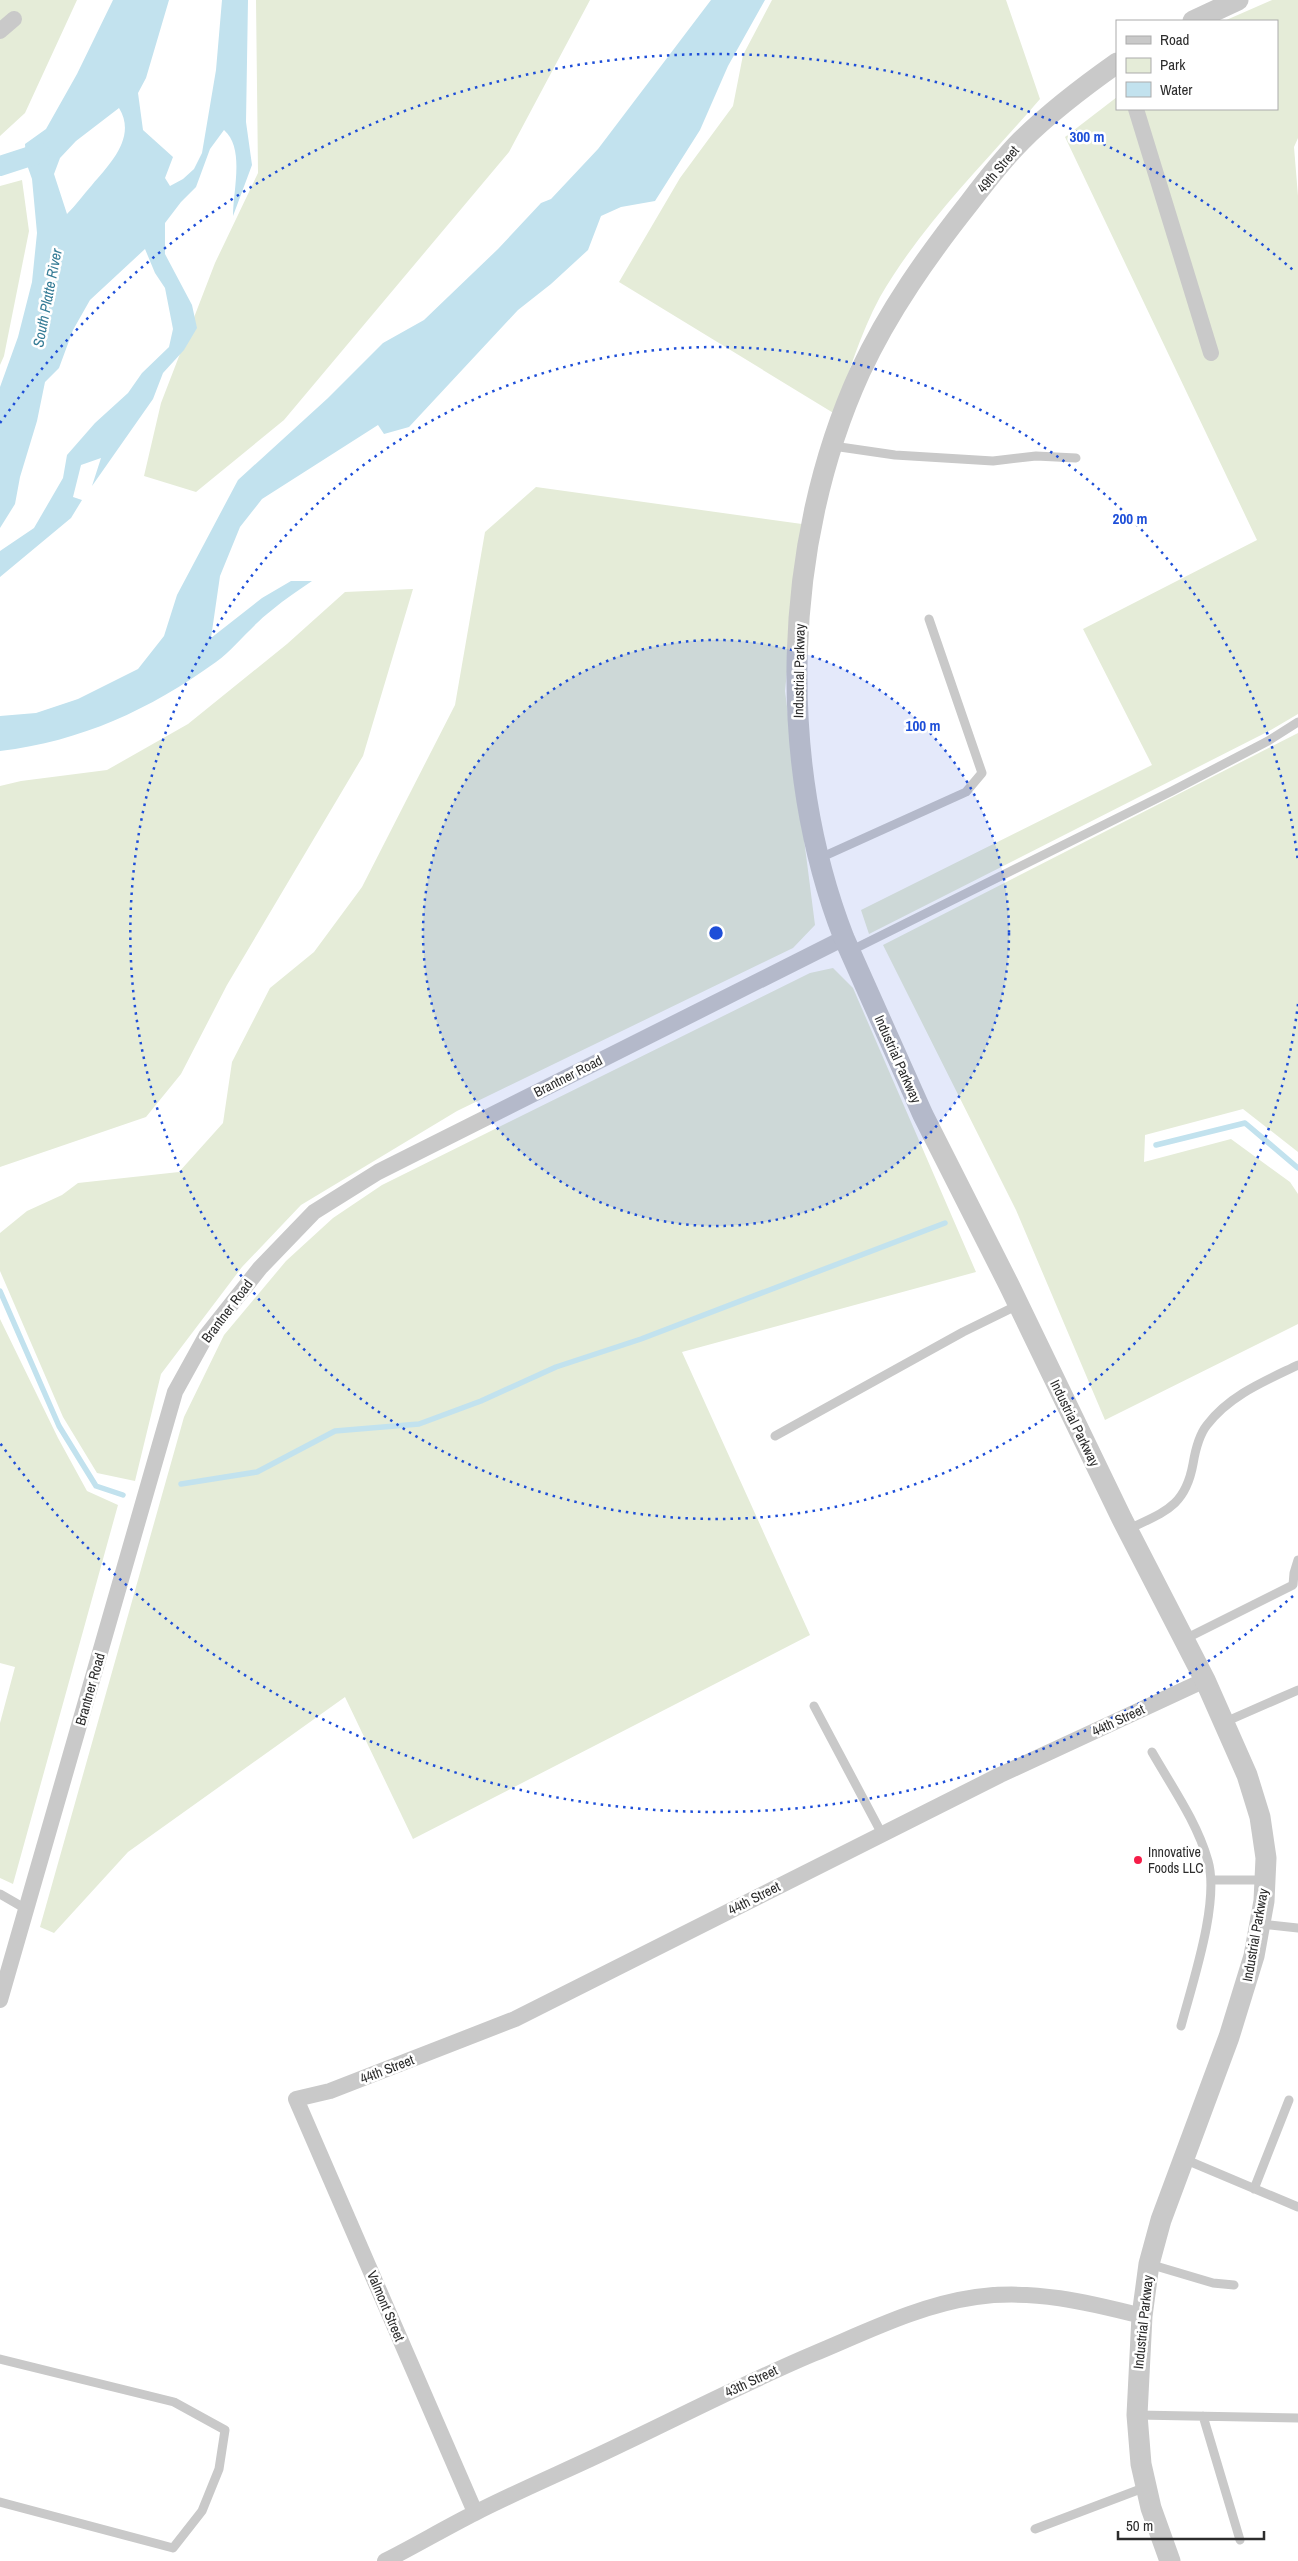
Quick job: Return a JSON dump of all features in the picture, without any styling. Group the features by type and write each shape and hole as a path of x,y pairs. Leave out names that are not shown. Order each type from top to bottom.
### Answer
{"street":[{"path":"1195,20 1238,0"},
{"path":"0,31 14,19"},
{"name":"49th Street","path":"902,296 925,259 1008,154 1054,111 1116,64"},
{"path":"1136,110 1211,353"},
{"name":"Industrial Parkway","path":"902,296 860,373 832,446 814,515 802,591 797,655 798,720 804,787 820,858 834,913 923,1115 1127,1530 1205,1680 1224,1722 1247,1775 1260,1817 1266,1858 1260,1924 1246,1987 1161,2220 1149,2264 1142,2316 1137,2415 1141,2464 1170,2561"},
{"name":"Brantner Road","path":"0,2000 175,1392 206,1336 260,1268 314,1212 378,1172 847,945"},
{"name":"44th Street","path":"296,2099 330,2091 515,2019 1000,1775 1205,1680"},
{"name":"Valmont Street","path":"296,2099 475,2512"},
{"name":"43th Street","path":"395,2559 475,2512 624,2443 751,2380 905,2315 941,2304 976,2297 1014,2294 1053,2296 1142,2316"}],"lane":[{"path":"832,446 896,455 993,461 1036,456 1076,458"},
{"path":"820,858 966,792 982,773 929,619"},
{"path":"847,945 1172,791 1268,741 1298,722"},
{"path":"775,1436 963,1332 1018,1305"},
{"path":"1127,1530 1173,1507 1189,1484 1196,1451 1206,1426 1239,1394 1298,1365"},
{"path":"1184,1640 1293,1585 1294,1572 1298,1560"},
{"path":"1224,1722 1298,1690"},
{"path":"814,1706 882,1834"},
{"path":"1152,1752 1201,1841 1208,1862 1211,1880 1204,1932 1181,2026"},
{"path":"1211,1880 1265,1880"},
{"path":"0,1894 26,1909"},
{"path":"1260,1924 1298,1928"},
{"path":"1254,2188 1289,2100"},
{"path":"1184,2159 1298,2207"},
{"path":"1149,2264 1213,2284 1234,2285"},
{"path":"0,2358 112,2388 174,2402 225,2430 219,2469 202,2511 173,2548 0,2502"},
{"path":"1137,2415 1298,2418"},
{"path":"1204,2416 1240,2540"},
{"path":"1035,2529 1147,2486"}],"green space":[{"path":"0,0 77,0 25,113 0,136"},
{"path":"256,0 590,0 509,152 284,420 196,492 144,476 161,403 215,263 258,173"},
{"path":"772,0 1006,0 1040,99 955,195 915,244 897,270 880,297 866,325 835,414 619,282 680,178 733,106 743,55"},
{"path":"1272,0 1298,0 1298,138 1294,147 1298,196 1298,714 1269,731 869,934 861,910 1152,765 1083,629 1257,540 1065,137 1116,98 1116,110 1278,110 1278,20 1226,20"},
{"path":"22,180 29,231 4,356 0,365 0,186"},
{"path":"536,487 802,524 785,691 815,925 793,948 457,1111 301,1205 242,1267 161,1374 135,1481 97,1473 63,1417 0,1271 0,1233 27,1211 62,1195 78,1183 179,1172 223,1123 232,1062 270,988 314,952 362,887 455,705 485,532"},
{"path":"413,589 363,756 227,985 181,1074 146,1117 0,1167 0,786 21,781 107,770 188,724 287,644 345,592"},
{"path":"1298,733 1298,1152 1243,1109 1145,1135 1144,1162 1231,1139 1290,1182 1298,1194 1298,1324 1105,1420 1016,1210 883,945"},
{"path":"833,968 853,988 976,1272 682,1352 810,1635 413,1839 345,1697 128,1852 54,1933 40,1927 184,1417 224,1335 286,1261 333,1218 382,1185 810,973"},
{"path":"0,1319 58,1438 87,1491 118,1505 13,1884 0,1878 0,1723 15,1667 0,1663"}],"water":[{"name":"South Platte River","path":"113,0 169,0 146,78 138,93 143,130 173,157 165,178 170,186 183,179 194,169 202,153 216,70 222,0 248,0 246,122 252,165 233,216 236,158 234,147 224,130 210,149 196,187 181,202 165,223 165,254 192,305 197,328 184,350 163,373 153,399 92,486 101,458 81,465 73,497 82,500 71,518 0,577 0,551 34,528 63,478 67,455 95,423 128,393 142,373 169,347 173,329 165,288 155,273 145,249 90,300 73,330 59,368 45,382 37,421 20,477 15,504 0,528 0,387 18,337 32,282 37,233 32,179 26,162 25,144 46,129 77,74","holes":["119,108 124,119 125,129 119,150 67,214 54,174 60,158 76,141"]},
{"path":"711,0 765,0 728,66 700,130 655,201 621,207 601,216 588,250 551,284 518,310 409,427 384,434 378,425 262,499 240,527 220,576 211,638 262,598 291,581 312,581 265,616 216,662 166,695 114,721 87,731 59,740 0,751 0,716 36,713 78,699 138,669 164,636 177,595 238,480 328,398 383,343 424,320 498,249 541,203 551,199 598,149"}],"waterway":[{"path":"0,166 40,153"},
{"path":"1156,1145 1245,1123 1298,1168"},
{"path":"181,1484 257,1472 335,1431 419,1424 481,1401 556,1367 641,1339 945,1223"},
{"path":"0,1291 59,1426 96,1486 123,1495"}],"place":[{"name":"Innovative Foods LLC","path":"1138,1860"}]}
